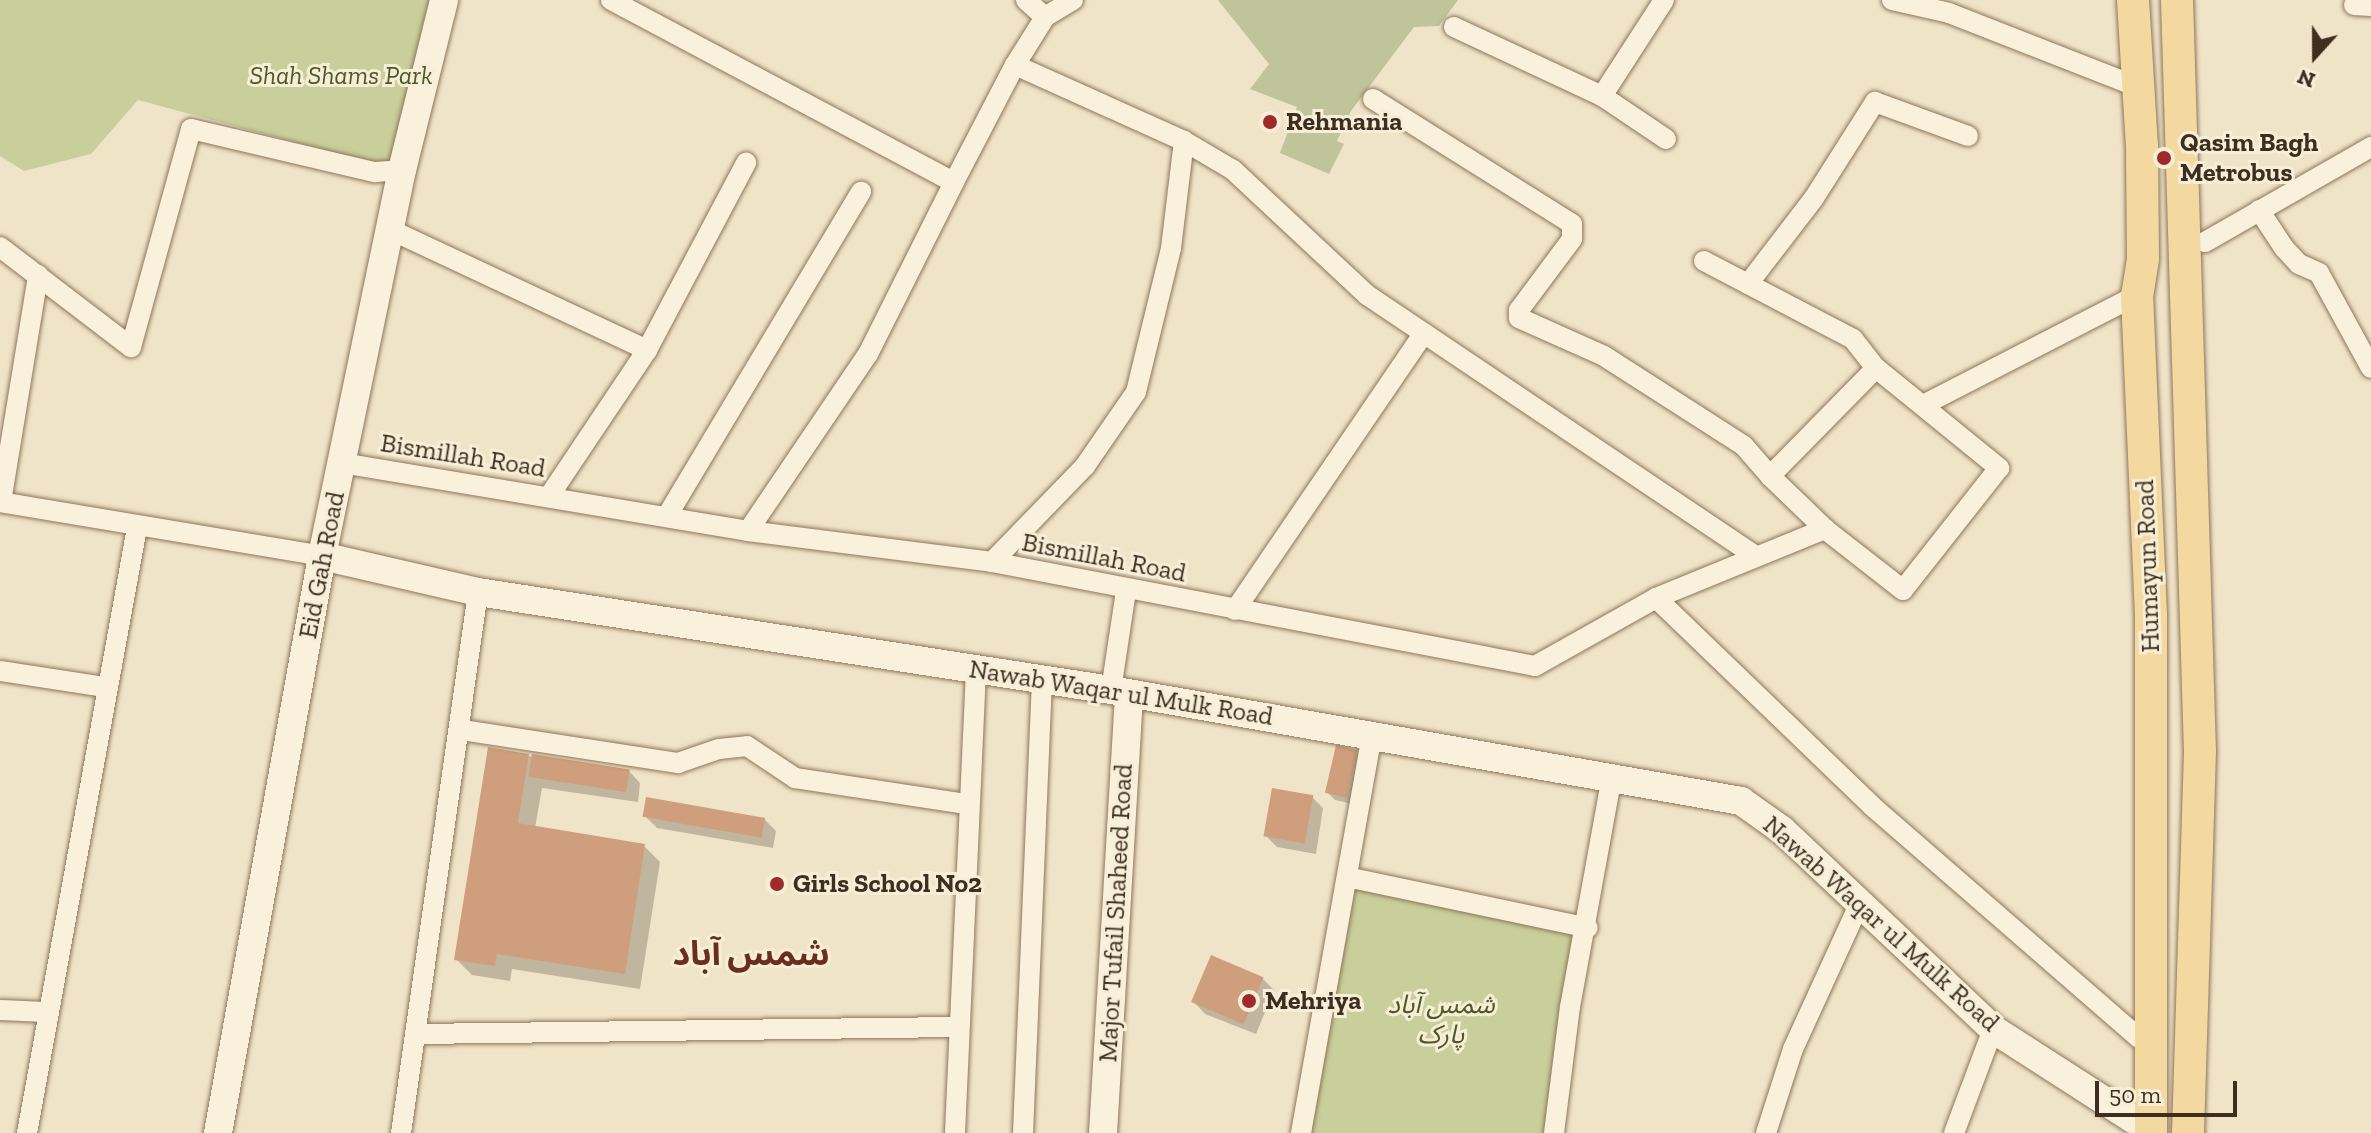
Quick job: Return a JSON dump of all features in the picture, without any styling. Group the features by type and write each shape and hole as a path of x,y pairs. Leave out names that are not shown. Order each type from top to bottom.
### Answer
{"main road":[{"name":"Humayun Road","path":"2133,0 2140,88 2143,259 2137,295 2151,616 2155,953 2140,1129"},
{"name":"Humayun Road","path":"2177,0 2200,751 2188,1133"},
{"path":"2140,1129 2139,1038 2155,953"}],"street":[{"name":"Eid Gah Road","path":"218,1133 322,556 402,170 444,0"},
{"path":"611,0 954,182"},
{"path":"1026,0 1045,17"},
{"path":"748,531 868,354 1015,65 1045,17 1073,0"},
{"path":"1892,0 1949,13 2140,88"},
{"path":"1602,96 1658,2"},
{"path":"1454,27 1602,96 1666,139"},
{"path":"1015,65 1184,141 1233,170 1367,295 1464,357 1487,381 1755,556"},
{"path":"1373,99 1572,224 1572,239 1519,310 1519,318 1604,356 1744,446 1825,529 1903,590 1999,468 1925,404 1876,368 1853,339 1704,261"},
{"path":"1748,284 1814,198 1875,102 1968,136"},
{"path":"0,247 131,347 191,129 375,172 402,170"},
{"path":"992,562 1085,466 1136,392 1171,248 1184,141"},
{"path":"2205,242 2371,147"},
{"path":"550,495 647,350 746,163"},
{"path":"667,516 861,192"},
{"path":"2259,210 2284,248 2299,264 2319,273 2371,368"},
{"path":"391,230 647,350"},
{"path":"0,502 38,275"},
{"path":"1925,404 2137,295"},
{"path":"1235,610 1424,333"},
{"path":"1770,476 1876,368"},
{"name":"Bismillah Road","path":"342,463 550,495 748,531 992,562 1126,591 1535,666 1656,598 1825,529"},
{"name":"Nawab Waqar ul Mulk Road","path":"0,502 137,528 322,556 478,592 1120,692 1741,801 1782,830 1993,1029 2140,1129"},
{"path":"27,1133 104,687 137,528"},
{"path":"1120,692 1126,591"},
{"path":"401,1133 462,730 478,592"},
{"path":"1656,598 1872,806 2139,1038"},
{"path":"955,1133 967,804 976,669"},
{"path":"0,671 104,687"},
{"path":"1023,1133 1042,680"},
{"name":"Major Tufail Shaheed Road","path":"1103,1133 1120,692"},
{"path":"462,730 678,763 747,746 795,778 967,804"},
{"path":"1301,1133 1372,735"},
{"path":"1554,1133 1570,1007 1588,928 1612,776"},
{"path":"1347,877 1588,928"},
{"path":"1766,1133 1793,1049 1859,905"},
{"path":"0,1010 46,1012"},
{"path":"416,1034 958,1027"},
{"path":"1954,1133 1993,1029"}],"green space":[{"name":"Shah Shams Park","path":"0,0 436,0 399,170 138,100 91,154 24,171 0,156"},
{"path":"1218,0 1458,0 1439,26 1414,27 1351,111 1337,141 1344,144 1329,174 1280,153 1297,107 1250,89 1269,64"},
{"name":"شمس آباد پارک","path":"1352,883 1580,933 1549,1133 1305,1133"}],"building":[{"path":"1336,745 1357,750 1346,798 1325,793"},
{"path":"488,747 529,754 518,823 645,844 625,974 497,954 495,966 454,960"},
{"path":"532,754 630,769 626,792 528,777"},
{"path":"1272,788 1313,795 1305,844 1263,836"},
{"path":"646,797 765,818 762,838 643,817"},
{"path":"1211,955 1263,977 1244,1024 1191,1002"}],"place":[{"name":"Rehmania","path":"1270,122"},
{"name":"Qasim Bagh Metrobus","path":"2164,158"},
{"name":"Girls School No2","path":"777,884"},
{"name":"Mehriya","path":"1249,1001"}],"district":[{"name":"شمس آباد","path":"751,954"}]}
